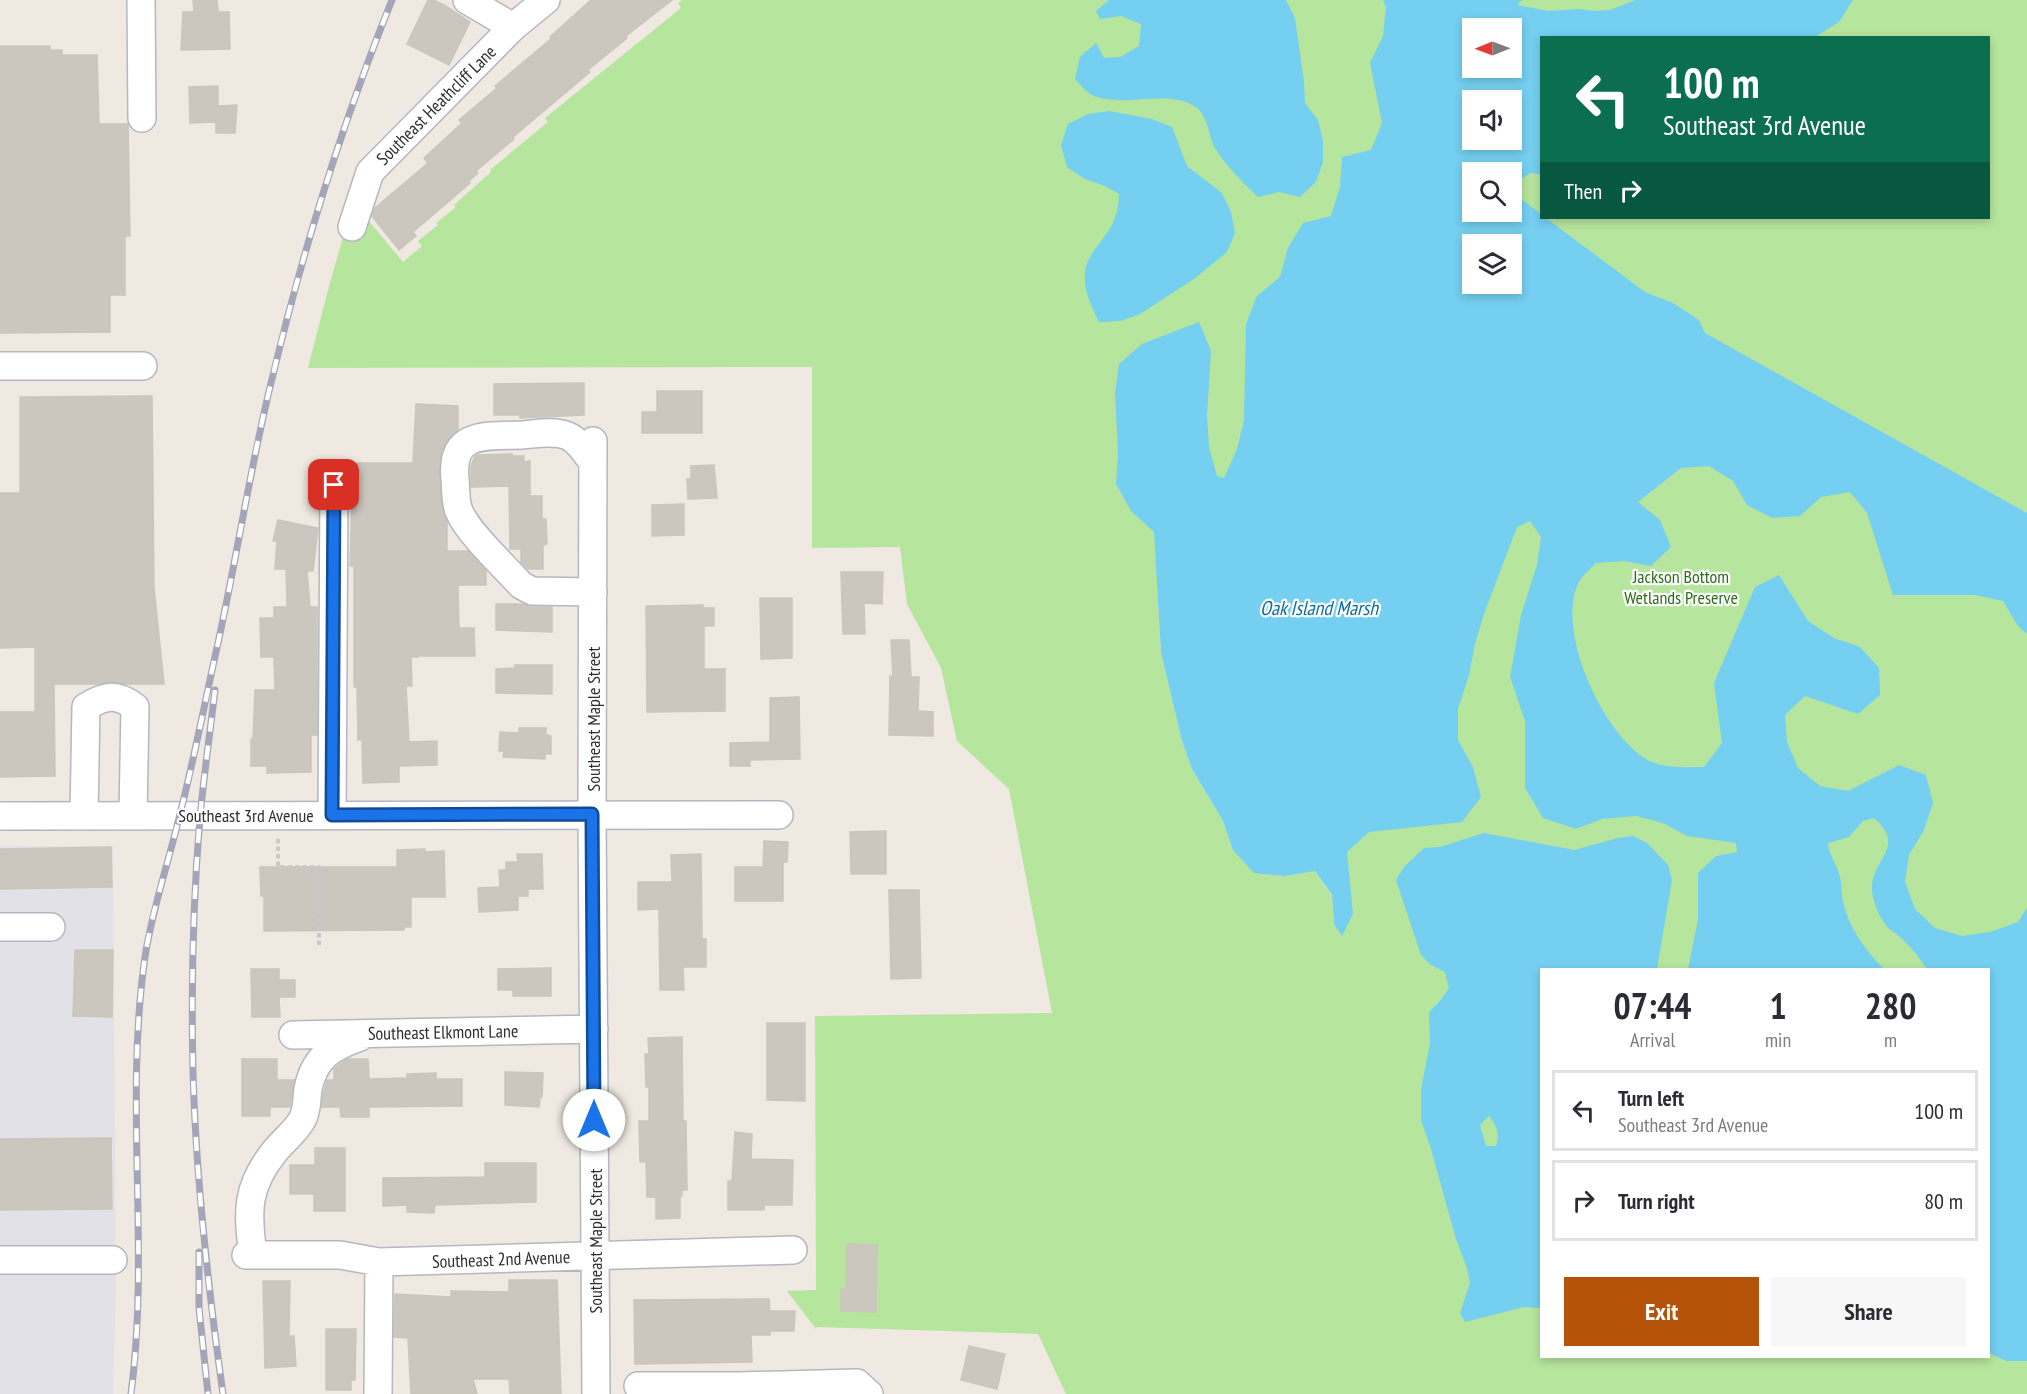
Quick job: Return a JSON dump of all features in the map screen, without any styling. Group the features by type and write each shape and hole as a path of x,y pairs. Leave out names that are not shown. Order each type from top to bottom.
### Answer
{"street":[{"path":"141,0 142,118"},
{"path":"467,0 513,27"},
{"name":"Southeast Heathcliff Lane","path":"352,227 370,172 513,27 546,0"},
{"path":"0,366 143,366"},
{"name":"Southeast Maple Street","path":"593,592 532,591 521,585 466,525 458,510 454,469 457,453 467,442 480,437 555,433 568,436 593,452 593,592 592,814 596,1394"},
{"path":"332,815 334,485"},
{"path":"84,816 86,707 99,698 112,697 124,699 135,707 134,816"},
{"name":"Southeast 3rd Avenue","path":"0,816 779,815"},
{"path":"0,927 51,927"},
{"name":"Southeast Elkmont Lane","path":"293,1035 594,1029"},
{"name":"Southeast 2nd Avenue","path":"371,1033 346,1042 326,1053 313,1070 308,1090 307,1110 299,1125 260,1170 250,1195 250,1255 340,1255 379,1262 793,1250"},
{"path":"0,1260 113,1260"},
{"path":"378,1394 379,1262"},
{"path":"638,1386 738,1390 857,1383 869,1394"}],"path":[{"path":"278,815 278,867 319,867 319,945"}],"shaded area":[{"path":"0,846 113,846 116,1290 113,1394 0,1394"}],"green space":[{"name":"Jackson Bottom Wetlands Preserve","path":"682,0 2027,0 2027,1394 1066,1394 1038,1334 817,1327 816,1329 787,1291 816,1290 815,1016 1052,1013 1009,789 957,741 941,668 907,604 900,547 812,548 812,367 308,368 353,202 403,262 422,246 418,241 438,225 436,223 456,207 454,205 491,172 490,170 548,122 545,118 681,8 678,3","holes":["1335,540 1334,924 1332,896 1315,871 1233,850 1223,821 1192,769 1182,741 1161,653 1155,543"]}],"water":[{"path":"1109,0 1286,0 1295,18 1305,103 1318,120 1323,141 1323,162 1316,182 1300,197 1279,192 1258,197 1219,155 1206,121 1196,107 1172,99 1104,99 1088,92 1075,79 1080,57 1096,43 1104,58 1120,57 1139,46 1141,24 1121,16 1100,19 1096,11"},
{"name":"Oak Island Marsh","path":"1383,0 1522,0 1517,5 1548,11 1579,9 1595,11 1610,10 1635,0 1853,0 1839,22 1817,36 1540,36 1540,175 1531,173 1522,178 1522,162 1462,162 1462,222 1522,222 1522,200 1540,213 1540,219 1547,219 1645,292 1673,303 1699,320 1705,333 2027,513 2027,634 2018,626 2003,601 1975,595 1893,595 1867,513 1850,492 1821,497 1800,516 1772,518 1747,505 1733,481 1709,466 1681,468 1638,502 1660,520 1671,547 1651,566 1624,561 1596,563 1579,581 1573,604 1573,628 1588,680 1614,727 1630,746 1646,759 1674,767 1704,767 1722,743 1714,683 1755,587 1779,575 1808,621 1834,638 1860,647 1879,668 1880,695 1858,714 1805,696 1785,715 1787,742 1798,768 1820,786 1848,791 1899,765 1926,775 1933,803 1924,830 1909,855 1905,882 1915,909 1935,928 1962,936 1990,932 2018,922 2027,908 2027,1361 2006,1361 1990,1353 1990,968 1926,968 1910,946 1884,923 1876,907 1872,890 1876,870 1888,846 1888,837 1884,828 1874,818 1863,821 1849,837 1828,843 1840,877 1843,902 1849,921 1864,946 1883,968 1688,968 1698,920 1698,873 1716,856 1737,852 1736,843 1687,836 1663,823 1636,816 1602,819 1576,829 1543,818 1525,788 1525,721 1510,677 1521,615 1537,565 1541,537 1530,521 1517,527 1484,614 1458,709 1458,740 1473,767 1481,797 1462,822 1369,832 1347,852 1353,914 1342,936 1334,924 1332,895 1315,871 1284,876 1254,873 1233,850 1223,821 1192,769 1182,741 1161,653 1154,532 1131,511 1116,484 1118,453 1115,393 1119,364 1142,344 1199,322 1211,351 1207,415 1209,447 1217,476 1224,478 1237,449 1244,420 1246,324 1257,296 1280,277 1288,248 1303,223 1331,216 1340,187 1342,157 1371,150 1382,123 1370,63 1383,36 1386,7"},
{"path":"1109,111 1152,119 1172,127 1187,166 1222,193 1231,212 1235,233 1227,252 1194,279 1140,314 1121,321 1099,322 1087,292 1086,268 1092,254 1113,222 1119,194 1085,179 1067,167 1061,145 1068,124 1088,114"},
{"path":"1484,833 1574,850 1633,836 1647,843 1668,865 1672,880 1657,968 1540,968 1540,1308 1524,1307 1465,1322 1460,1313 1470,1283 1467,1268 1456,1239 1421,1120 1421,1089 1430,1044 1429,1012 1449,988 1445,972 1431,965 1421,955 1396,880 1404,867 1424,848 1440,847","holes":["1489,1116 1496,1127 1498,1138 1496,1146 1486,1146 1480,1125"]}],"building":[{"path":"193,0 217,0 218,12 229,12 230,49 181,50 183,12 194,12"},
{"path":"428,0 444,5 470,22 449,65 407,44"},
{"path":"591,0 672,0 626,36 627,38 588,70 590,72 513,137 514,139 476,171 478,173 469,181 470,183 413,232 416,236 399,250 372,216 375,208 428,163 424,158 462,123 459,120 551,39 550,37"},
{"path":"0,46 50,46 50,50 62,50 62,55 97,55 99,124 128,124 130,236 125,236 125,295 110,295 110,332 0,333"},
{"path":"218,86 218,106 237,105 235,133 216,133 216,122 190,123 189,87"},
{"path":"584,383 584,415 520,418 520,415 494,415 494,384"},
{"path":"657,391 702,391 702,433 642,433 642,412 657,412"},
{"path":"152,396 154,588 164,684 112,682 54,684 55,776 0,777 0,712 35,712 35,647 0,648 0,493 20,493 20,397"},
{"path":"416,404 458,406 458,430 446,443 439,463 441,502 447,522 447,551 468,551 486,571 486,585 458,585 459,628 474,628 475,656 411,657 412,686 406,686 409,742 437,741 437,765 399,766 399,782 363,783 362,740 358,740 357,687 354,687 354,566 350,566 353,463 413,463"},
{"path":"512,454 512,456 524,456 524,462 530,461 530,496 542,496 542,519 546,519 547,544 543,545 543,569 528,569 521,562 521,549 510,549 509,486 471,487 471,466 475,456"},
{"path":"714,465 717,498 688,499 687,479 691,479 691,466"},
{"path":"684,504 684,535 652,536 652,505"},
{"path":"278,520 318,528 313,571 307,571 310,607 317,607 317,735 311,735 311,772 267,773 267,766 251,766 255,690 275,690 274,657 261,657 260,618 274,618 274,607 287,607 286,569 275,569 277,541 273,541"},
{"path":"841,572 883,572 882,604 864,603 865,634 843,634"},
{"path":"760,598 792,598 792,658 761,659"},
{"path":"496,604 552,607 552,632 496,630"},
{"path":"703,605 703,608 714,608 714,626 704,626 704,669 725,669 725,711 647,712 646,606"},
{"path":"891,640 909,640 911,677 919,677 918,711 933,712 933,736 889,735 890,676 893,677"},
{"path":"515,665 552,665 552,694 496,693 496,669 515,668"},
{"path":"799,697 800,759 750,760 750,766 730,766 730,743 770,742 770,698"},
{"path":"519,728 546,728 546,735 551,736 551,754 545,754 545,759 503,757 504,751 499,751 500,732 519,733"},
{"path":"886,831 886,874 851,874 850,832"},
{"path":"764,841 788,842 787,862 783,862 783,901 735,901 735,867 763,867"},
{"path":"111,847 112,887 0,889 0,849"},
{"path":"425,849 425,852 444,851 445,897 411,897 411,927 404,927 404,930 264,931 264,896 261,896 260,867 397,867 397,850"},
{"path":"517,854 542,854 543,889 528,889 528,896 518,896 518,910 479,912 478,888 500,887 499,870 506,870 506,862 518,862"},
{"path":"701,854 702,939 706,939 706,967 683,967 684,990 660,990 659,909 638,910 638,882 672,882 671,855"},
{"path":"889,890 919,890 921,978 891,979"},
{"path":"75,950 113,950 112,1017 73,1016"},
{"path":"551,968 551,996 513,996 513,990 498,990 498,969"},
{"path":"251,969 279,969 279,980 295,980 295,997 279,997 280,1017 252,1017"},
{"path":"767,1023 805,1023 805,1101 767,1100"},
{"path":"682,1037 687,1190 682,1190 682,1196 680,1196 680,1218 656,1219 656,1197 647,1197 646,1162 640,1162 639,1121 649,1121 649,1087 646,1087 645,1054 649,1054 648,1038"},
{"path":"242,1059 277,1059 277,1080 294,1080 290,1107 270,1107 270,1116 242,1116"},
{"path":"347,1059 368,1059 369,1079 407,1078 407,1074 436,1073 436,1079 462,1079 462,1106 369,1107 369,1117 341,1117 340,1107 322,1107 323,1095 327,1080 334,1080 334,1069"},
{"path":"505,1072 543,1073 542,1097 540,1097 539,1107 505,1105"},
{"path":"735,1132 752,1134 751,1159 793,1160 792,1205 764,1205 764,1210 728,1210 728,1181 732,1181"},
{"path":"111,1138 112,1209 0,1210 0,1139"},
{"path":"315,1148 345,1148 345,1211 314,1211 314,1194 290,1194 290,1165 315,1165"},
{"path":"485,1163 536,1163 536,1202 435,1205 434,1213 407,1212 407,1205 383,1206 383,1178 485,1177"},
{"path":"847,1244 877,1245 876,1312 841,1311 841,1289 846,1288"},
{"path":"509,1280 557,1280 561,1394 510,1394 509,1379 473,1379 477,1394 411,1394 408,1338 394,1337 395,1294 451,1297 451,1291 509,1292"},
{"path":"263,1281 290,1281 289,1336 294,1336 296,1366 265,1368"},
{"path":"769,1299 770,1311 795,1311 794,1331 770,1331 770,1335 751,1335 752,1362 635,1364 634,1300"},
{"path":"326,1329 356,1329 355,1380 351,1380 351,1390 326,1390"},
{"path":"969,1346 1005,1354 997,1389 961,1380"}],"railway":[{"path":"131,1394 138,1285 136,1121 139,1011 148,939 195,752 257,448 283,334 324,189 356,94 392,0"},
{"path":"215,690 198,849 193,944 192,1040 200,1193 223,1394"},
{"path":"199,1252 199,1308 208,1394"}],"route":[{"path":"334,485 332,815 592,814 594,1120"}]}
